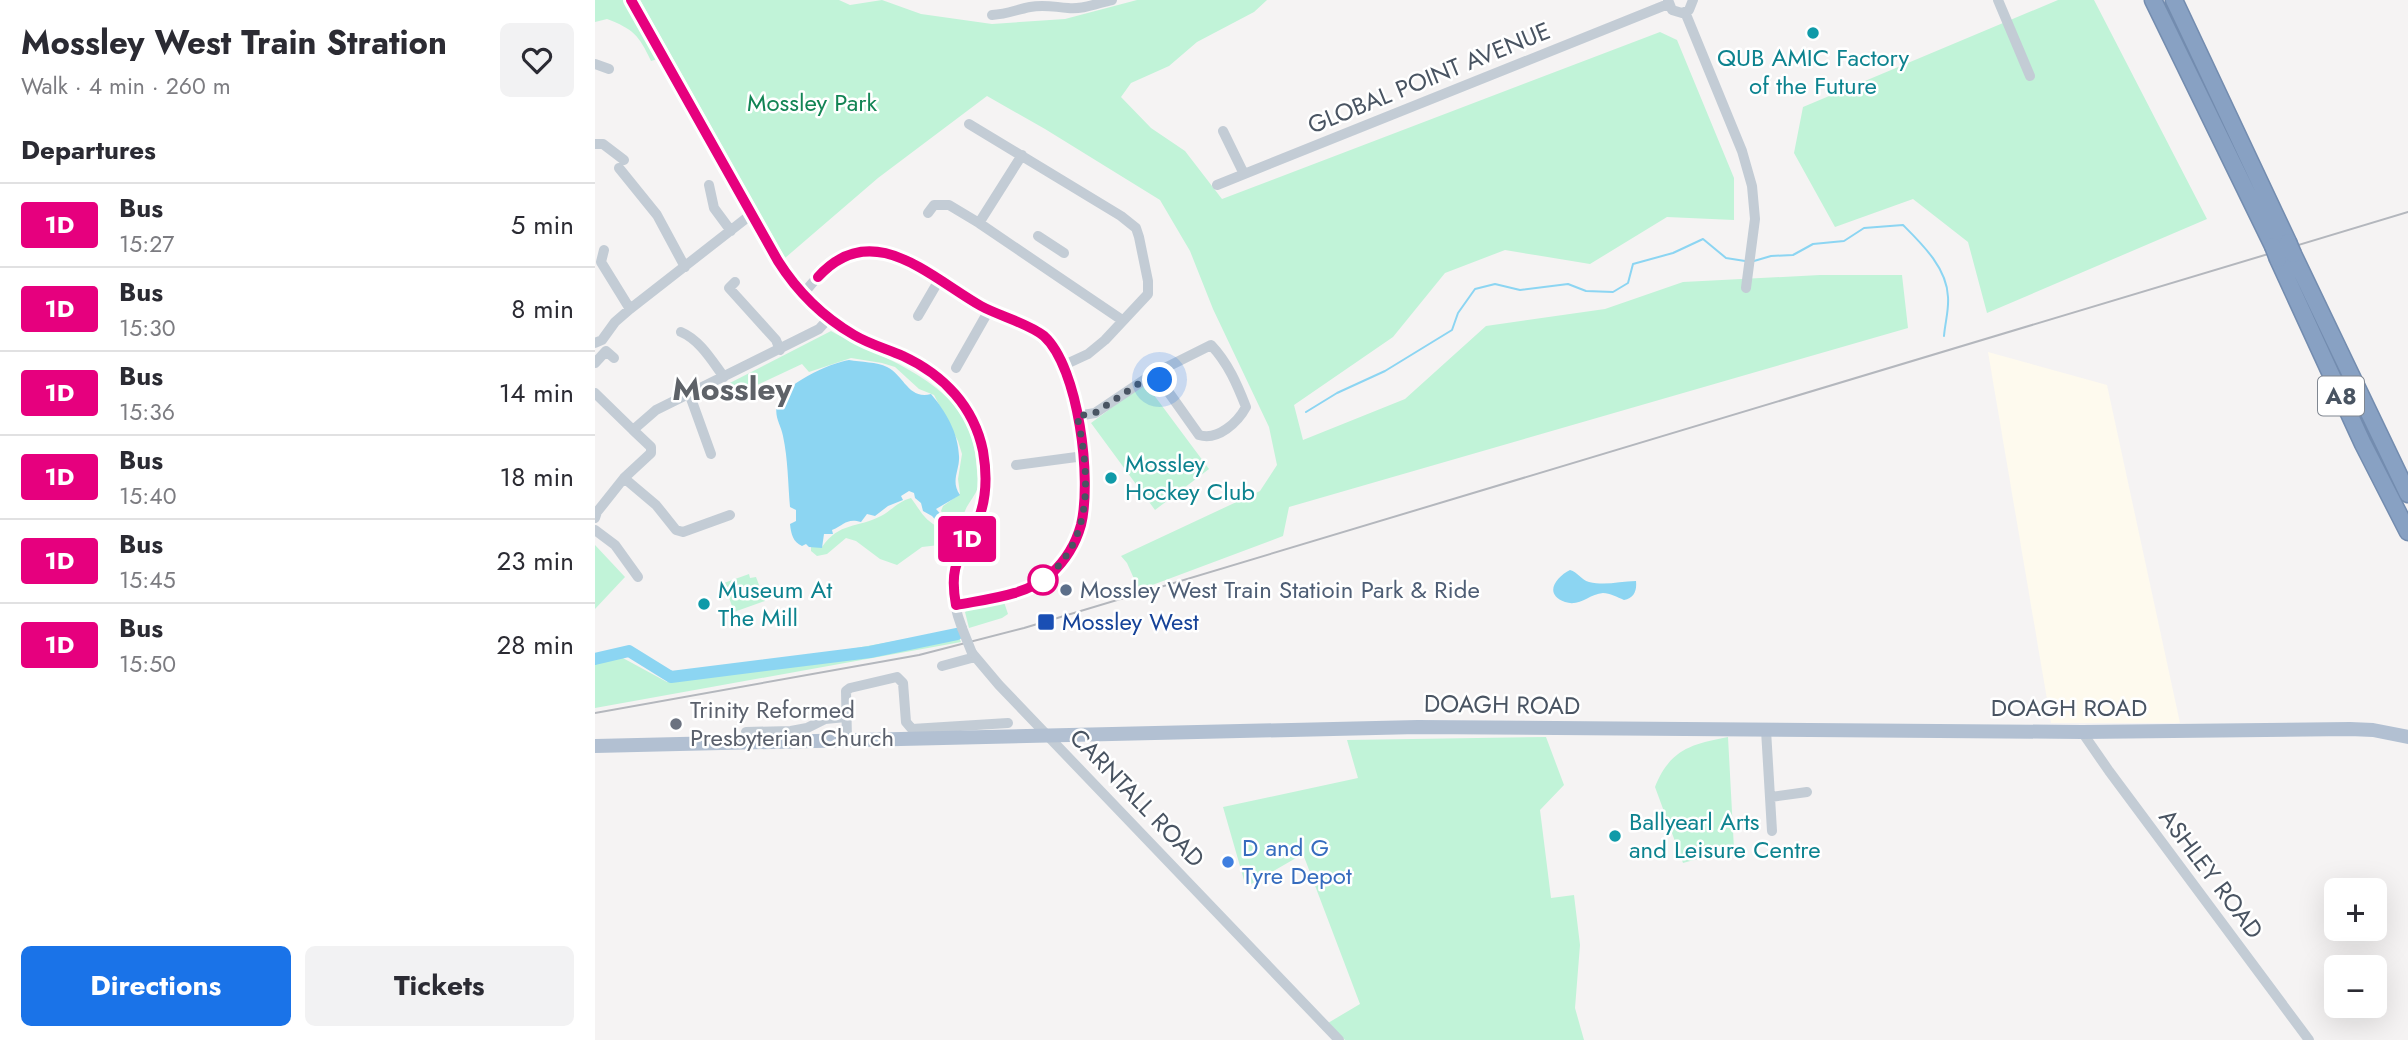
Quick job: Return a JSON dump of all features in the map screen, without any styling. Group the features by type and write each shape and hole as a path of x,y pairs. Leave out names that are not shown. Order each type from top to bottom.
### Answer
{"highway":[{"name":"A8","path":"2153,0 2408,494"},
{"name":"A8","path":"2174,0 2283,250 2363,444 2408,532"}],"main road":[{"name":"DOAGH ROAD","path":"595,746 1391,727 2083,732 2350,729 2373,730 2408,737"}],"street":[{"path":"631,0 778,261 803,294 829,318 857,337 901,355 928,370 959,397 974,423 983,453 986,481 982,507 954,568 953,586 962,628 973,655 942,666"},
{"path":"992,15 1009,14 1028,7 1054,5 1080,8 1112,0"},
{"path":"1693,0 1692,6 1685,12 1742,150 1752,186 1755,219 1746,288"},
{"path":"1999,0 2030,76"},
{"name":"GLOBAL POINT AVENUE","path":"1217,185 1668,2 1675,12 1685,12"},
{"path":"595,64 609,69"},
{"path":"969,124 1136,228 1148,281 1148,294 1105,340 1088,354 1062,366"},
{"path":"1223,131 1244,174"},
{"path":"595,144 603,145 622,164 657,215 685,267"},
{"path":"979,223 1022,155"},
{"path":"709,185 714,208 731,231"},
{"path":"928,213 934,205 949,205 1122,320"},
{"path":"595,343 602,340 615,322 630,309 753,213"},
{"path":"1038,236 1064,253"},
{"path":"1039,263 1048,243"},
{"path":"604,250 601,262 630,309"},
{"path":"803,294 830,264 853,252 894,255 922,268 989,310 1044,337 1062,366 1077,416 1086,485 1081,526 1073,546 1061,565 1030,587 956,605"},
{"path":"918,316 939,280"},
{"path":"735,282 729,288 776,340 780,350"},
{"path":"956,368 989,310"},
{"path":"633,430 656,410 780,350 819,329 829,318"},
{"path":"681,331 697,342 725,377"},
{"path":"1077,416 1095,413 1153,374 1211,345 1233,376 1246,407 1241,416 1216,435 1209,438 1199,435 1153,374"},
{"path":"595,363 606,351 614,358"},
{"path":"595,393 651,447 651,453 624,478 595,518"},
{"path":"689,393 711,454"},
{"path":"1016,465 1084,456"},
{"path":"624,478 656,505 676,530 683,532 730,515"},
{"path":"595,530 615,545 638,577"},
{"name":"CARNTALL ROAD","path":"973,655 1339,1040"},
{"path":"847,740 846,691 897,677 903,682 906,722 912,729 1004,723 999,711"},
{"path":"745,732 791,731 807,728 825,719 846,717"},
{"path":"758,719 759,732"},
{"path":"1766,730 1772,831"},
{"name":"ASHLEY ROAD","path":"2083,732 2109,771 2309,1040"},
{"path":"1771,797 1807,792"}],"shaded area":[{"path":"1988,352 2107,385 2180,723 2051,723"}],"green space":[{"path":"595,0 623,0 658,59 651,61 639,39 623,26 607,19 595,22"},
{"name":"Mossley Park","path":"640,0 839,0 850,5 882,0 921,14 992,24 1065,19 1137,0 1267,0 1254,12 1197,42 1169,66 1131,83 1121,97 1151,128 1185,151 1222,199 1660,32 1677,40 1734,178 1734,220 1667,217 1590,264 1505,250 1445,273 1393,337 1294,405 1303,440 1405,399 1486,326 1605,309 1683,282 1820,275 1902,275 1908,328 1289,507 1283,536 1139,590 1121,556 1260,491 1277,465 1269,427 1213,309 1190,251 1160,200 987,96 878,178 785,258"},
{"path":"2058,0 2094,0 2207,219 1987,313 1968,242 1913,199 1835,227 1794,153 1803,107"},
{"path":"831,331 922,378 942,393 959,411 970,433 978,487 954,536 948,544 922,547 897,565 880,559 856,541 846,538 827,554 817,556 811,551 811,547 822,547 842,529 873,520 911,498 931,522 941,528 949,523 941,511 943,506 960,494 958,479 962,454 934,395 919,389 895,367 851,358 809,372 802,364 727,399 722,387"},
{"path":"1145,383 1209,469 1155,510 1091,423"},
{"path":"595,545 625,577 595,609"},
{"path":"749,574 750,578 756,577 765,601 734,612 724,583"},
{"path":"1004,602 1008,614 969,628 965,612 968,609"},
{"path":"956,630 961,642 595,708 595,661 621,657 667,682"},
{"path":"1546,737 1564,785 1540,810 1551,898 1574,895 1580,945 1575,1008 1584,1040 1345,1040 1328,1023 1360,1004 1303,854 1246,887 1223,807 1358,778 1347,740"},
{"path":"1728,737 1734,849 1683,863 1655,787 1675,756 1704,742"}],"water":[{"path":"849,360 887,367 911,390 923,395 931,394 954,431 959,456 956,485 960,495 936,509 948,522 940,525 923,511 914,493 909,491 901,496 903,500 888,506 875,516 867,514 861,522 849,521 832,530 833,534 824,534 822,548 809,547 806,544 802,546 791,531 790,524 796,521 796,510 790,507 786,454 777,417 777,405 781,397 797,382 819,370"},
{"path":"1570,570 1586,581 1595,583 1636,581 1635,591 1630,598 1624,600 1603,593 1580,602 1565,602 1558,599 1553,590 1556,581"}],"waterway":[{"path":"1754,261 1771,256 1793,255 1813,244 1844,241 1864,228 1903,225 1932,257 1947,286 1944,336"},
{"path":"1306,412 1337,393 1385,371 1452,330 1458,313 1475,289 1495,284 1520,290 1568,284 1586,291 1613,292 1628,283 1633,264 1673,253 1703,239 1726,258 1745,261"},
{"path":"595,659 629,651 671,677 870,652 957,634"}],"railway":[{"path":"595,713 919,655 1024,628 2408,212"}],"bus line":[{"name":"1D","path":"631,0 793,283 829,318 857,337 901,355 928,370 950,387 968,410 979,436 986,481 978,520 954,568 956,605 1017,591 1048,576 1062,563 1075,541 1081,526 1086,485 1084,456 1073,396 1062,366 1044,337 989,310 922,268 894,255 853,252 830,264 818,277"}],"place":[{"name":"QUB AMIC Factory of the Future","path":"1813,33"},
{"name":"Mossley Hockey Club","path":"1111,478"},
{"name":"Mossley West Train Statioin Park & Ride","path":"1066,590"},
{"name":"Museum At The Mill","path":"704,604"},
{"name":"Mossley West","path":"1046,622"},
{"name":"Trinity Reformed Presbyterian Church","path":"676,724"},
{"name":"Ballyearl Arts and Leisure Centre","path":"1615,836"},
{"name":"D and G Tyre Depot","path":"1228,862"}],"district":[{"name":"Mossley","path":"732,389"}],"route":[{"path":"1043,580 1041,581 1061,565 1081,526 1086,485 1077,416 1095,413 1153,374 1160,380"}]}
